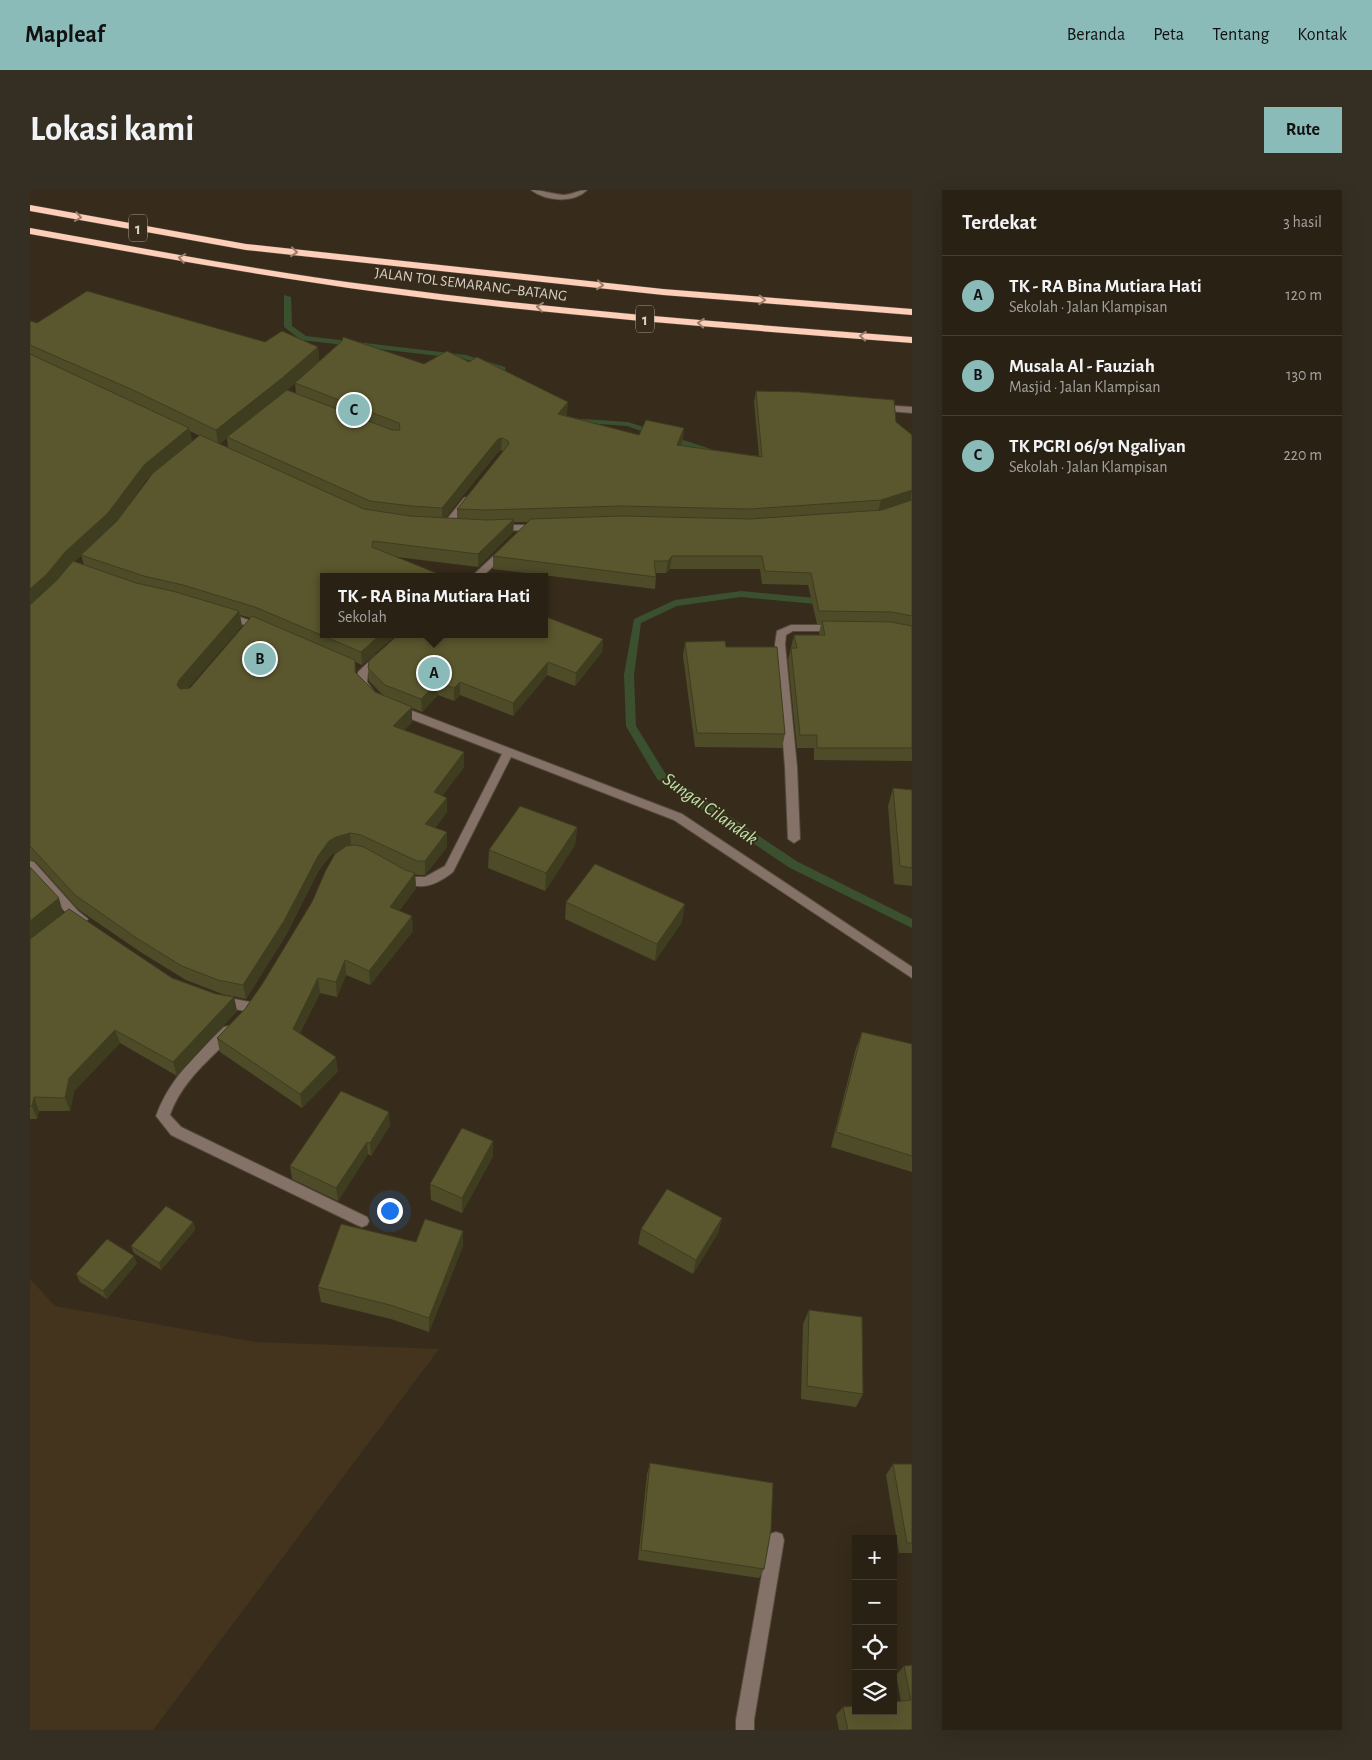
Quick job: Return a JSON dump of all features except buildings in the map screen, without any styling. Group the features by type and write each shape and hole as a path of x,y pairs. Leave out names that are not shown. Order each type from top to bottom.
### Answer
{"highway":[{"name":"JALAN TOL SEMARANG–BATANG","path":"30,208 246,247 663,292 912,312"},
{"name":"JALAN TOL SEMARANG–BATANG","path":"30,231 230,267 379,289 635,318 912,340"}],"street":[{"path":"535,190 568,197 577,195 583,190"},
{"path":"873,408 912,410"},
{"path":"463,527 442,525 471,494"},
{"path":"487,528 545,528"},
{"path":"480,573 526,528"},
{"path":"212,611 249,628 275,634"},
{"path":"794,839 791,767 780,644 781,633 791,628 849,629"},
{"path":"385,653 359,670 362,683 382,703 678,816 912,973"},
{"path":"392,870 408,880 426,883 436,880 449,869 509,751"},
{"path":"30,866 70,917 89,924"},
{"path":"204,995 220,1001 253,1003 175,1089 166,1106 164,1116 176,1131 362,1221"},
{"path":"745,1730 745,1720 776,1540"}],"shaded area":[{"path":"30,1279 55,1306 255,1342 439,1349 153,1730 30,1730"}],"waterway":[{"path":"287,297 288,327 304,338 466,357 502,369 504,384"},
{"path":"571,420 628,424 697,448 713,451"},
{"name":"Sungai Cilandak","path":"826,602 741,594 675,603 637,621 629,675 631,726 661,776 794,865 912,924"}],"place":[{"name":"TK PGRI 06/91 Ngaliyan","path":"354,410"},
{"name":"Musala Al - Fauziah","path":"260,659"},
{"name":"TK - RA Bina Mutiara Hati","path":"434,673"}]}
